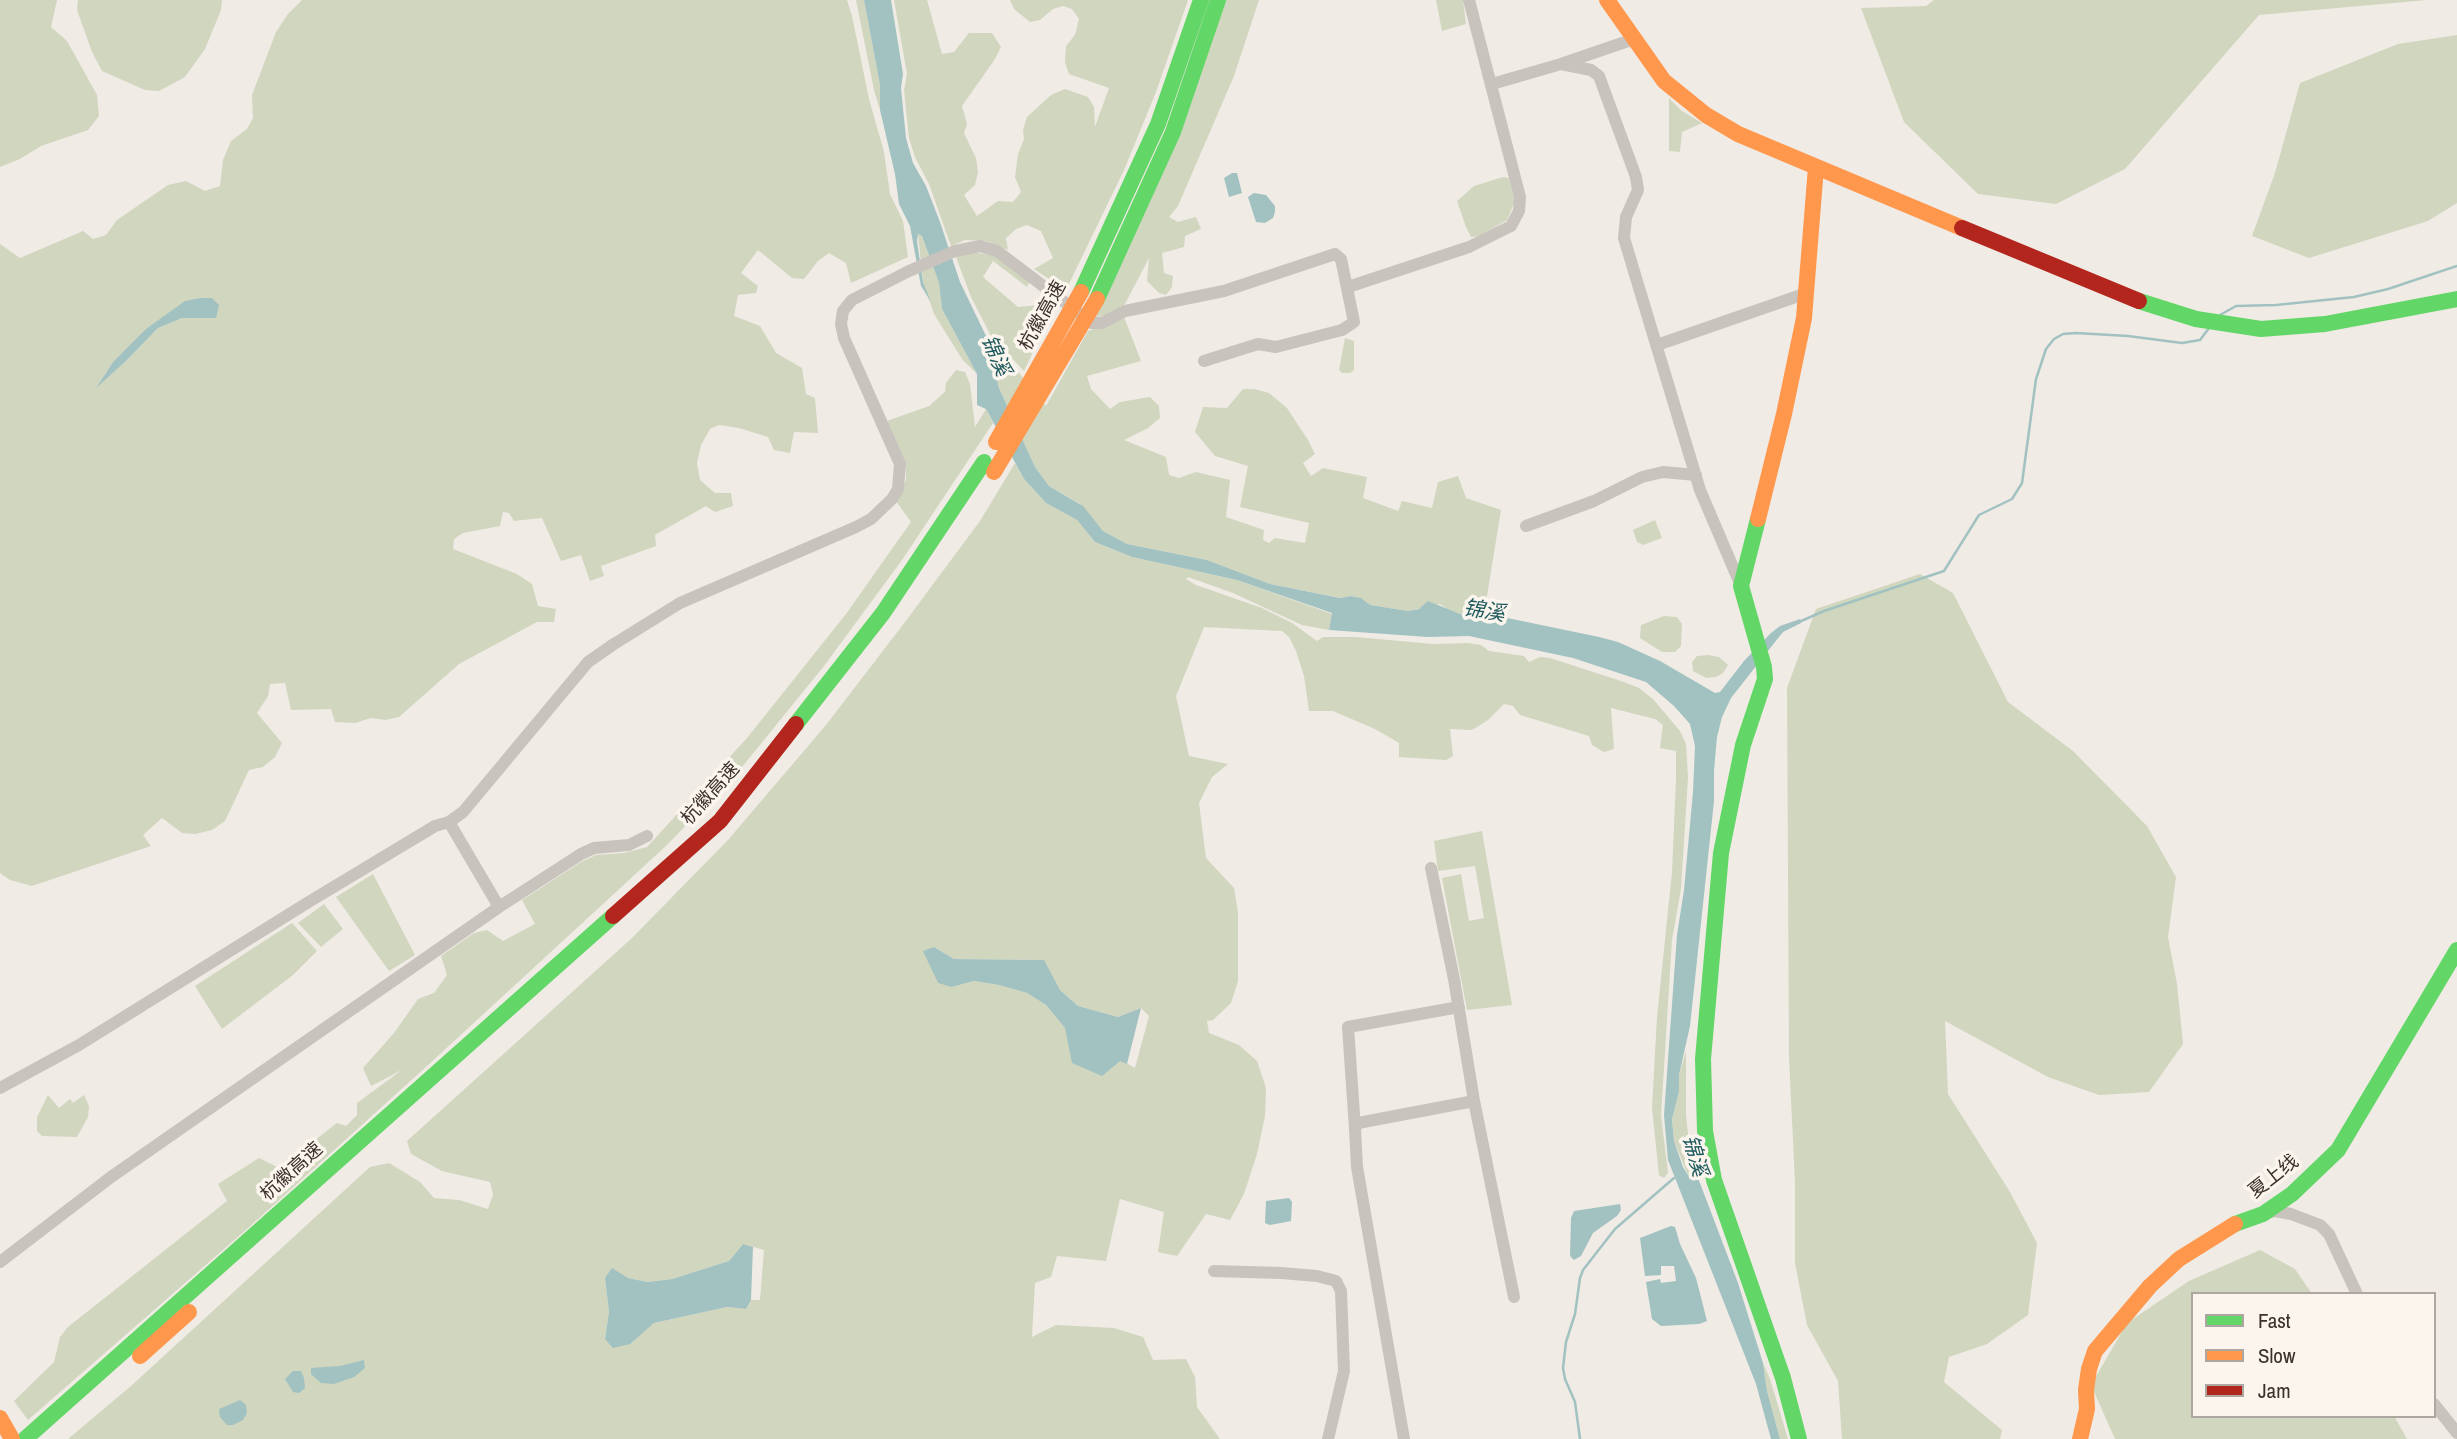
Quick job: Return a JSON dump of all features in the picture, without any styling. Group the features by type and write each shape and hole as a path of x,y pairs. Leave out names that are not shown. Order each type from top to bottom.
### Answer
{"main road":[{"name":"杭徽高速","path":"989,467 1081,292 1158,124 1201,0"},
{"name":"杭徽高速","path":"25,1439 48,1432 476,1056 725,828 892,618 989,467 1036,404 1097,299 1173,132 1218,0"},
{"path":"1607,0 1664,81 1706,115 1738,134 2122,295 2177,314 2262,329 2314,325 2457,299"},
{"path":"1799,1439 1783,1378 1714,1180 1704,1120 1703,1059 1721,853 1742,745 1762,690 1764,667 1741,586 1784,414 1804,318 1816,167"},
{"name":"夏上线","path":"2080,1439 2087,1409 2086,1390 2095,1350 2150,1286 2179,1259 2235,1224 2263,1214 2292,1194 2338,1150 2457,950"},
{"path":"0,1418 12,1439"}],"street":[{"path":"1348,286 1457,252 1511,226 1521,202 1469,0"},
{"path":"1492,83 1561,64 1634,39"},
{"path":"1561,64 1591,70 1599,76 1636,177 1638,190 1623,230 1696,475 1741,586"},
{"path":"0,1088 79,1045 435,826 450,822 463,812 588,662 680,603 856,527 870,519 892,499 898,489 900,464 844,338 841,324 843,311 852,300 908,271 955,251 980,246 997,251 1092,323 1102,323 1133,309 1224,291 1335,254 1341,259 1354,322 1342,330 1276,346 1258,344 1204,361"},
{"path":"1657,345 1807,293"},
{"path":"1526,526 1594,501 1642,477 1662,472 1696,475"},
{"path":"450,822 499,907"},
{"path":"0,1262 111,1177 581,853 594,848 629,845 647,836"},
{"path":"1431,868 1514,1297"},
{"path":"1404,1439 1359,1181 1348,1027 1459,1007"},
{"path":"1355,1129 1358,1124 1474,1101"},
{"path":"2263,1214 2275,1211 2291,1214 2320,1225 2329,1234 2356,1292"},
{"path":"1214,1271 1281,1273 1317,1276 1336,1281 1341,1291 1343,1371 1328,1439"},
{"path":"2436,1407 2457,1433"}],"green space":[{"path":"0,0 57,0 51,27 67,41 97,95 99,116 88,130 41,146 0,167"},
{"path":"78,0 222,0 221,10 205,49 185,77 159,91 145,90 102,71 77,10"},
{"path":"302,0 847,0 884,152 890,194 903,221 908,257 851,283 846,263 829,253 818,261 804,279 792,278 758,250 741,273 758,286 756,293 738,295 734,316 760,326 776,353 802,368 806,394 815,398 818,433 794,432 790,453 774,450 768,437 739,428 719,425 710,429 701,445 697,463 700,480 715,493 731,493 733,506 715,512 706,506 655,535 656,546 601,566 604,576 590,581 581,555 561,561 542,518 514,521 509,513 503,512 500,526 463,533 454,539 453,549 517,574 532,584 538,606 556,609 554,622 537,622 459,664 399,717 385,720 371,718 355,723 335,722 331,709 291,710 285,683 270,684 268,696 257,713 282,743 275,757 263,767 249,770 225,821 212,830 195,834 182,833 162,818 143,835 151,846 32,886 10,880 0,873 0,244 20,258 83,231 93,239 106,235 117,220 168,185 186,181 205,191 220,186 223,160 231,141 247,129 253,118 252,95 276,32","holes":["200,298 216,318 182,318 158,328 98,385 113,362 128,348"]},
{"path":"856,0 864,0 880,85 880,110 874,90"},
{"path":"894,0 927,0 942,54 954,52 969,33 992,33 1001,47 962,106 967,124 964,133 976,158 978,172 975,185 964,195 977,216 998,201 1013,202 1021,192 1015,177 1027,117 1051,95 1065,89 1088,97 1094,107 1095,127 1109,88 1069,74 1065,62 1066,46 1075,35 1079,19 1072,9 1063,6 1053,9 1040,20 1030,22 1014,9 1010,0 1188,0 1156,92 1124,170 1066,290 1034,269 1053,258 1041,231 1027,225 1016,229 1006,238 1008,250 986,241 965,240 951,246 909,138 904,90 907,74"},
{"path":"1225,0 1259,0 1234,76 1178,206 1169,217 1178,222 1196,217 1201,229 1185,236 1184,247 1162,253 1164,273 1173,276 1172,287 1166,295 1159,293 1147,281 1149,258 1125,304 1108,315 1096,317"},
{"path":"1436,0 1463,0 1466,24 1442,31"},
{"path":"1934,0 2427,0 2259,15 2125,169 2056,204 1978,194 1904,122 1861,8 1926,6"},
{"path":"2457,35 2457,203 2428,221 2309,258 2252,236 2275,173 2300,83 2398,44"},
{"path":"1669,98 1682,111 1702,123 1682,132 1680,152 1669,151"},
{"path":"1503,177 1509,178 1515,201 1507,220 1479,236 1471,237 1457,201 1474,186"},
{"path":"918,234 922,236 939,283 942,309 977,374 962,359 934,314 923,282"},
{"path":"969,252 994,255 1030,281 1027,287 993,261 983,277 1018,307 1040,305 1052,312 1024,371 991,336 971,297 956,257"},
{"path":"1124,317 1141,361 1087,376 1091,389 1110,409 1120,402 1150,397 1159,406 1160,418 1148,428 1124,440 1166,457 1169,475 1179,478 1196,472 1230,480 1226,517 1264,530 1263,540 1269,543 1275,538 1305,543 1309,523 1240,507 1248,466 1215,456 1195,432 1203,407 1227,408 1243,389 1269,393 1287,408 1308,440 1315,454 1303,463 1311,476 1323,468 1367,477 1363,498 1398,511 1402,501 1432,508 1438,482 1458,476 1466,498 1501,510 1487,596 1476,606 1465,607 1469,610 1460,614 1440,604 1408,611 1369,605 1361,598 1341,598 1270,584 1207,560 1127,544 1103,531 1079,503 1049,486 1035,467 999,388 995,367 1000,361 1011,370 1016,369 1046,406 1088,331"},
{"path":"1345,338 1354,341 1354,370 1350,373 1342,373 1339,370"},
{"path":"956,370 965,372 970,384 975,427 986,409 993,423 902,560 824,666 742,767 667,845 427,1066 247,1229 28,1420 14,1401 54,1362 60,1337 68,1327 227,1201 218,1184 259,1158 279,1168 337,1123 346,1126 357,1115 357,1103 402,1070 371,1086 363,1068 394,1033 418,999 434,993 447,975 441,956 474,933 487,930 503,941 535,924 522,900 581,862 596,855 624,853 647,847 747,738 846,614 911,522 896,501 906,480 906,469 887,421 929,406 945,392 946,383"},
{"path":"1015,463 1024,479 1046,503 1077,520 1095,542 1132,557 1237,580 1332,614 1329,630 1302,625 1233,593 1188,577 1186,579 1262,608 1292,623 1317,641 1323,637 1356,637 1481,645 1489,651 1524,656 1529,662 1540,657 1550,658 1624,682 1639,688 1653,699 1680,731 1686,744 1688,777 1681,889 1672,940 1661,1115 1668,1173 1664,1178 1659,1175 1652,1108 1657,1017 1672,872 1676,751 1660,748 1663,725 1655,719 1611,708 1614,749 1604,752 1592,745 1589,736 1520,715 1513,706 1504,704 1488,720 1472,730 1450,729 1453,756 1446,760 1399,757 1399,743 1375,729 1333,711 1309,711 1304,676 1296,651 1289,637 1282,631 1204,627 1176,696 1189,756 1228,764 1212,777 1199,803 1206,858 1234,888 1238,913 1238,981 1231,1003 1213,1020 1207,1021 1209,1033 1239,1045 1257,1061 1266,1088 1265,1116 1257,1154 1244,1194 1230,1220 1206,1214 1177,1256 1158,1252 1164,1212 1120,1199 1106,1261 1057,1256 1051,1277 1035,1283 1032,1337 1056,1325 1114,1328 1143,1337 1153,1360 1186,1359 1195,1377 1197,1407 1220,1439 68,1439 131,1386 370,1167 389,1163 420,1182 434,1198 459,1200 488,1209 493,1195 490,1182 442,1171 411,1154 407,1141 632,938 728,840 826,725 980,521","holes":["934,947 954,959 1043,960 1060,990 1078,1006 1118,1017 1141,1008 1149,1016 1135,1068 1065,1028 1046,1005 1027,993 974,981 952,987","743,1244 764,1250 760,1300 751,1300 746,1309 727,1307 654,1323 630,1342 605,1339 609,1312 605,1278 628,1278 648,1282 672,1279 729,1261"]},
{"path":"1655,520 1662,538 1643,545 1637,542 1633,530"},
{"path":"1920,574 1953,593 2008,702 2073,751 2147,826 2176,877 2168,937 2177,984 2183,1044 2149,1092 2099,1095 2048,1077 1945,1021 1948,1094 2010,1192 2037,1243 2028,1315 1987,1344 1949,1357 1944,1382 2002,1430 2000,1439 1842,1439 1838,1381 1807,1325 1795,1263 1795,1182 1789,1058 1787,688 1816,609"},
{"path":"1664,616 1677,617 1682,624 1681,646 1675,652 1662,652 1640,638 1641,625"},
{"path":"1697,656 1719,657 1728,665 1723,673 1706,678 1693,671 1692,662"},
{"path":"1482,831 1512,1005 1467,1010 1442,878 1461,874 1469,921 1484,918 1475,866 1438,871 1434,841"},
{"path":"373,874 415,955 389,971 336,897"},
{"path":"324,904 343,929 321,947 298,923"},
{"path":"292,923 317,951 293,975 222,1029 195,986"},
{"path":"1686,1051 1686,1116 1698,1178 1688,1175 1674,1141 1672,1119"},
{"path":"48,1095 59,1108 70,1099 73,1103 84,1095 89,1106 88,1117 77,1137 42,1136 37,1131 37,1117"},
{"path":"2260,1250 2295,1269 2311,1292 2191,1292 2191,1418 2395,1418 2407,1439 2115,1439 2091,1385 2127,1323 2189,1281"},
{"path":"1763,1363 1788,1439 1780,1439 1767,1391"}],"water":[{"name":"锦溪","path":"864,0 891,0 903,74 901,88 906,138 913,163 926,186 940,222 960,282 987,338 1016,369 1011,370 1000,361 998,364 1002,373 995,370 999,388 1035,467 1049,486 1083,506 1103,531 1127,544 1207,560 1270,584 1340,598 1351,596 1361,598 1370,605 1408,611 1419,609 1428,601 1460,614 1469,610 1618,642 1660,661 1715,693 1720,692 1744,661 1771,633 1780,626 1800,619 1801,623 1783,632 1775,642 1731,698 1722,717 1717,737 1714,801 1690,1026 1672,1119 1674,1141 1683,1167 1688,1175 1698,1178 1738,1283 1763,1363 1767,1391 1780,1439 1771,1439 1756,1384 1668,1160 1664,1115 1677,935 1693,792 1695,746 1690,724 1646,682 1573,658 1469,636 1428,637 1329,630 1332,613 1237,580 1132,557 1095,542 1077,520 1046,503 1024,479 986,409 977,405 977,374 942,309 939,283 922,236 918,234 923,282 931,302 921,286 910,226 899,204 880,110 880,85"},
{"path":"1237,173 1242,193 1229,197 1224,178"},
{"path":"1254,193 1266,195 1275,206 1273,218 1265,223 1256,222 1248,197"},
{"path":"212,298 219,305 216,318 182,318 158,328 96,388 113,362 146,329 185,301"},
{"path":"934,947 954,959 1044,960 1060,990 1078,1006 1118,1017 1141,1008 1127,1064 1120,1061 1102,1076 1072,1063 1065,1028 1046,1005 1027,993 974,981 952,987 938,983 923,951"},
{"path":"1289,1198 1292,1202 1291,1221 1270,1225 1265,1223 1266,1201"},
{"path":"1620,1204 1621,1210 1617,1216 1593,1233 1581,1256 1574,1260 1570,1256 1571,1218 1574,1211"},
{"path":"1671,1226 1675,1227 1696,1278 1707,1321 1699,1324 1661,1326 1652,1319 1646,1282 1660,1279 1661,1283 1676,1281 1674,1266 1661,1266 1661,1275 1645,1276 1640,1238"},
{"path":"743,1244 753,1247 751,1300 746,1309 727,1307 654,1323 630,1344 613,1348 605,1339 609,1312 605,1278 612,1268 628,1278 648,1282 672,1279 729,1261"},
{"path":"364,1360 365,1368 354,1377 334,1384 321,1383 311,1374 311,1368 340,1366"},
{"path":"293,1371 301,1371 304,1378 305,1388 299,1393 293,1392 285,1379"},
{"path":"240,1400 246,1405 247,1413 243,1420 227,1425 220,1417 219,1409"}],"waterway":[{"path":"2220,315 2236,306 2354,297 2388,289 2457,266"},
{"path":"1799,622 1944,571 1979,515 2012,499 2022,483 2036,379 2046,349 2054,339 2063,334 2076,333 2182,343 2200,340 2209,328"},
{"path":"1580,1439 1575,1402 1563,1368 1580,1278 1583,1270 1615,1229 1674,1178"}],"traffic: fast":[{"path":"1081,292 1158,124 1201,0"},
{"path":"1097,299 1173,132 1218,0"},
{"path":"2139,301 2196,319 2261,329 2325,324 2457,299"},
{"path":"796,724 883,613 984,462"},
{"path":"1758,519 1741,586 1765,679 1743,745 1721,853 1703,1059 1705,1131 1714,1180 1783,1378 1799,1439"},
{"path":"25,1439 613,916"},
{"path":"2235,1224 2263,1214 2292,1194 2338,1150 2457,950"}],"traffic: slow":[{"path":"1607,0 1664,81 1706,115 1738,134 1962,228"},
{"path":"1758,519 1804,318 1816,167"},
{"path":"996,442 1081,292"},
{"path":"994,472 1097,299"},
{"path":"2080,1439 2087,1409 2089,1369 2095,1351 2150,1286 2179,1259 2235,1224"},
{"path":"140,1356 189,1312"},
{"path":"0,1418 12,1439"}],"traffic: jam":[{"path":"1962,228 2139,301"},
{"path":"613,916 720,821 796,724"}]}
